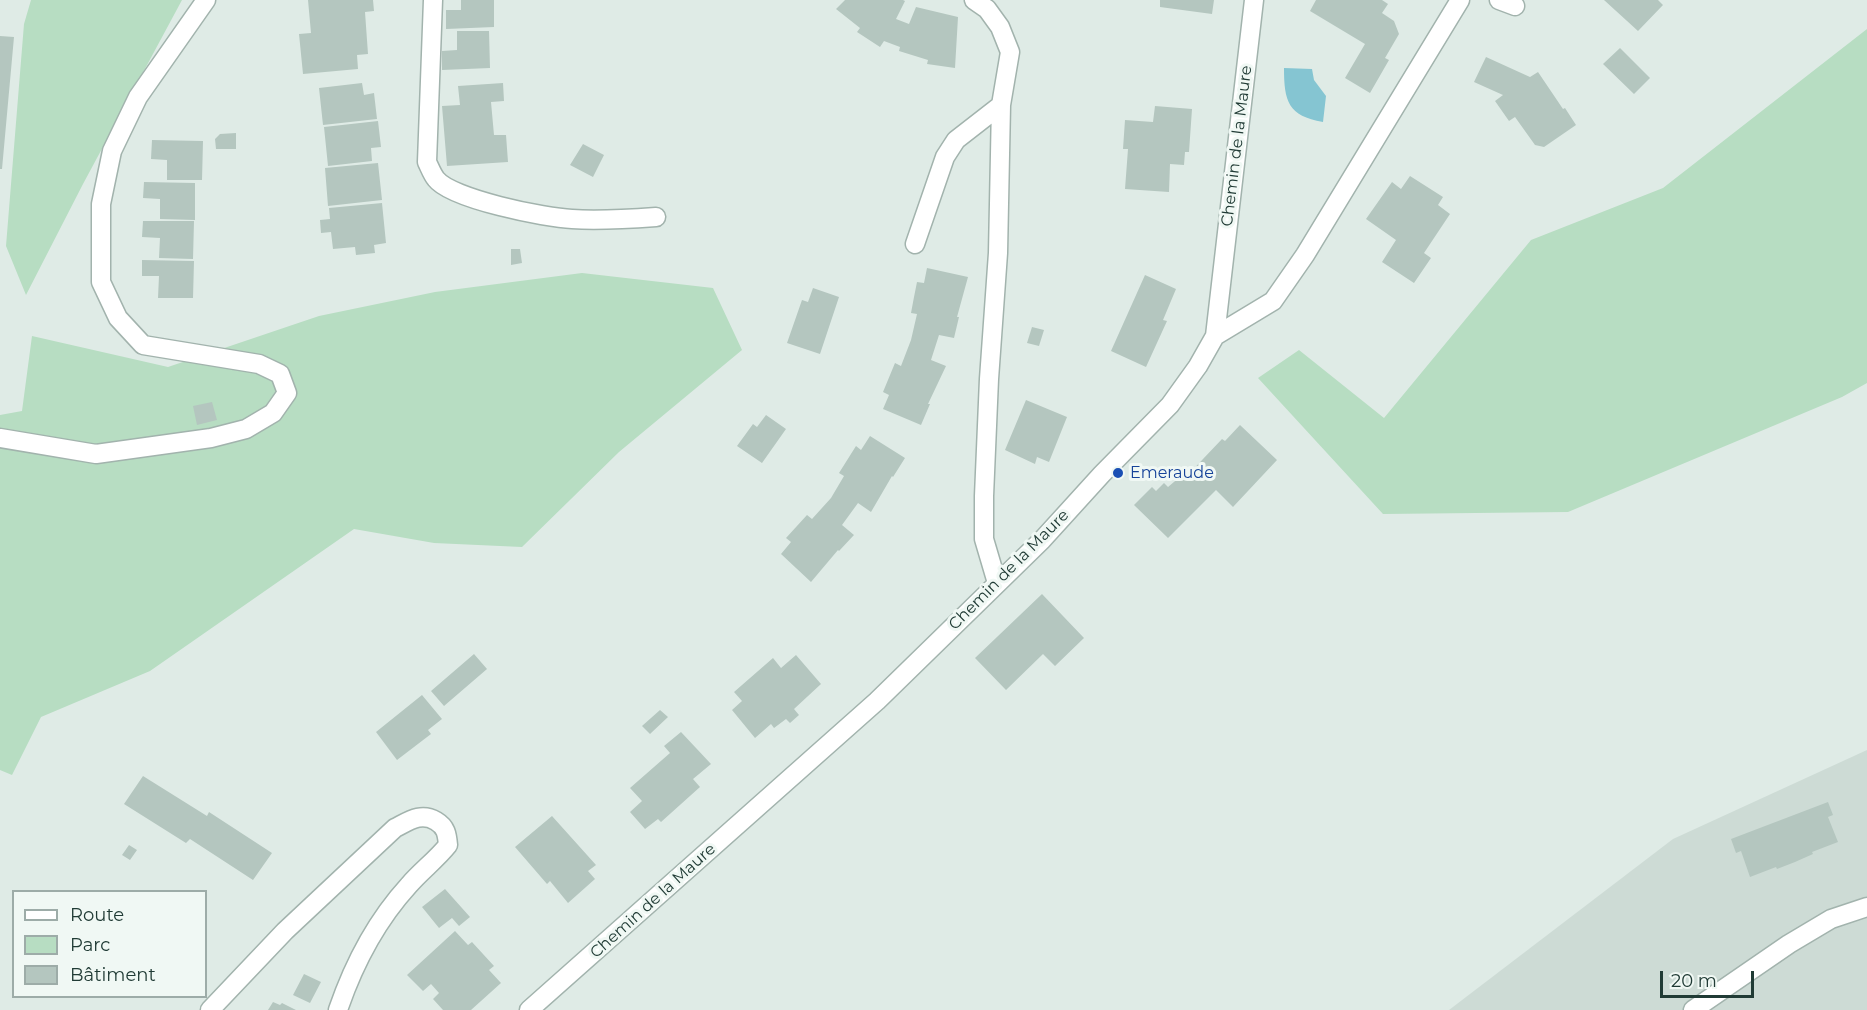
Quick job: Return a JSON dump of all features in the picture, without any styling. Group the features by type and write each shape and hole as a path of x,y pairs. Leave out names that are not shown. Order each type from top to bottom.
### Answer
{"street":[{"path":"0,438 96,454 211,438 246,429 273,413 287,393 280,374 259,364 143,345 118,318 101,282 101,204 112,152 138,97 206,0"},
{"path":"434,0 427,162 436,180 451,191 500,207 569,219 610,220 656,217"},
{"path":"974,0 987,9 1000,27 1010,52 1001,105 998,253 984,496 984,540 997,583"},
{"name":"Chemin de la Maure","path":"529,1010 869,709 1042,540 1102,474 1170,405 1198,366 1215,336 1254,0"},
{"path":"1215,336 1273,301 1305,255 1460,0"},
{"path":"915,244 945,157 956,140 1001,105"},
{"path":"210,1010 285,931 395,828 415,818 428,816 447,832 448,845 437,860 409,884 382,919 348,981 338,1010"},
{"path":"1693,1010 1822,924 1867,907"}],"shaded area":[{"path":"1867,750 1867,1010 1449,1010 1673,839"}],"green space":[{"path":"31,0 182,0 26,295 6,246 24,24"},
{"path":"1867,29 1867,383 1842,397 1568,512 1383,514 1258,378 1299,350 1384,418 1531,240 1663,188"},
{"path":"582,273 713,288 742,350 619,452 522,547 434,543 354,529 150,671 41,717 12,775 0,770 0,415 22,411 32,336 168,367 319,316 435,292"}],"water":[{"path":"1284,68 1312,69 1314,80 1326,96 1323,122 1302,116 1290,105 1285,90"}],"building":[{"path":"308,0 373,0 374,11 365,12 368,54 357,55 358,69 303,74 299,34 311,33"},
{"path":"461,0 494,0 494,27 446,29 446,10 461,10"},
{"path":"845,0 903,0 905,1 896,19 909,24 916,7 958,17 955,68 927,64 928,60 899,51 900,47 884,41 880,47 857,32 860,28 836,9"},
{"path":"1160,0 1214,0 1212,14 1160,7"},
{"path":"1316,0 1382,0 1388,4 1382,13 1394,21 1399,34 1385,58 1389,60 1370,93 1345,78 1365,44 1310,11"},
{"path":"1604,0 1658,0 1663,5 1638,31"},
{"path":"457,31 489,31 490,68 442,70 442,51 457,50"},
{"path":"0,36 14,37 2,169 0,169"},
{"path":"1620,48 1650,78 1634,94 1603,64"},
{"path":"1486,57 1530,77 1538,72 1576,125 1544,147 1535,145 1515,117 1509,121 1495,101 1503,95 1474,82"},
{"path":"362,83 364,95 374,93 377,119 323,125 319,88"},
{"path":"503,83 504,101 491,102 494,135 506,135 508,162 447,166 442,106 460,105 458,86"},
{"path":"1155,106 1192,109 1189,152 1185,152 1184,165 1170,164 1169,192 1125,189 1128,149 1123,149 1125,120 1153,122"},
{"path":"378,121 381,147 371,148 372,161 328,166 324,127"},
{"path":"236,133 236,149 216,149 215,139 220,134"},
{"path":"152,140 203,141 202,180 167,180 167,160 151,159"},
{"path":"583,144 604,155 593,177 570,165"},
{"path":"378,163 382,200 328,206 325,168"},
{"path":"1410,176 1443,197 1438,205 1450,214 1424,253 1431,258 1414,283 1382,262 1396,240 1366,219 1392,182 1401,189"},
{"path":"144,182 195,183 195,220 160,219 160,199 143,198"},
{"path":"382,203 386,243 374,245 375,253 356,255 355,247 333,249 331,232 321,233 320,220 330,219 329,208"},
{"path":"143,221 194,221 193,259 159,258 160,238 142,237"},
{"path":"511,249 520,249 522,263 511,265"},
{"path":"142,260 194,261 193,298 158,298 159,276 142,276"},
{"path":"927,268 968,277 954,338 939,335 931,360 946,366 921,425 883,409 889,395 883,392 895,363 901,366 911,340 917,314 911,313 917,282 924,283"},
{"path":"1145,275 1176,289 1163,320 1167,321 1146,367 1111,351"},
{"path":"813,288 839,297 820,354 787,343 802,300 808,302"},
{"path":"1032,327 1044,330 1039,346 1027,343"},
{"path":"1026,400 1067,417 1049,462 1037,457 1035,464 1005,450"},
{"path":"212,402 217,420 197,425 193,406"},
{"path":"766,415 786,429 762,463 737,446 753,424 757,427"},
{"path":"1240,425 1277,460 1233,507 1216,490 1168,538 1134,505 1152,487 1156,491 1164,483 1168,487 1181,476 1184,479 1222,439 1225,441"},
{"path":"870,436 905,458 871,512 858,503 842,525 854,535 811,582 781,554 791,542 786,538 807,515 812,519 831,498 844,476 839,473 856,446 861,450"},
{"path":"1042,594 1084,638 1055,666 1043,654 1006,690 975,658"},
{"path":"474,654 487,669 444,706 431,691"},
{"path":"796,655 821,684 794,709 799,715 790,723 786,719 774,728 771,724 755,738 732,710 742,701 734,692 773,658 781,668"},
{"path":"422,695 442,719 428,730 431,734 397,760 376,732"},
{"path":"660,710 668,717 650,734 642,726"},
{"path":"681,732 711,764 693,779 700,787 661,822 658,819 645,829 630,812 642,801 630,788 670,753 664,746"},
{"path":"143,776 207,816 209,812 272,853 253,880 190,839 186,843 124,804"},
{"path":"1828,802 1833,815 1828,817 1838,842 1812,852 1813,854 1795,862 1750,877 1741,851 1736,853 1731,839"},
{"path":"552,816 596,865 588,871 595,879 568,903 550,881 547,884 515,847"},
{"path":"129,845 137,850 130,860 122,855"},
{"path":"445,889 470,917 459,926 452,918 439,928 422,907"},
{"path":"455,931 468,945 472,942 494,966 489,970 501,983 471,1010 443,1010 433,999 439,993 431,984 423,991 407,975"},
{"path":"304,974 321,982 310,1003 293,995"},
{"path":"273,1002 280,1005 282,1003 296,1010 268,1010"}],"place":[{"name":"Emeraude","path":"1118,473"}]}
